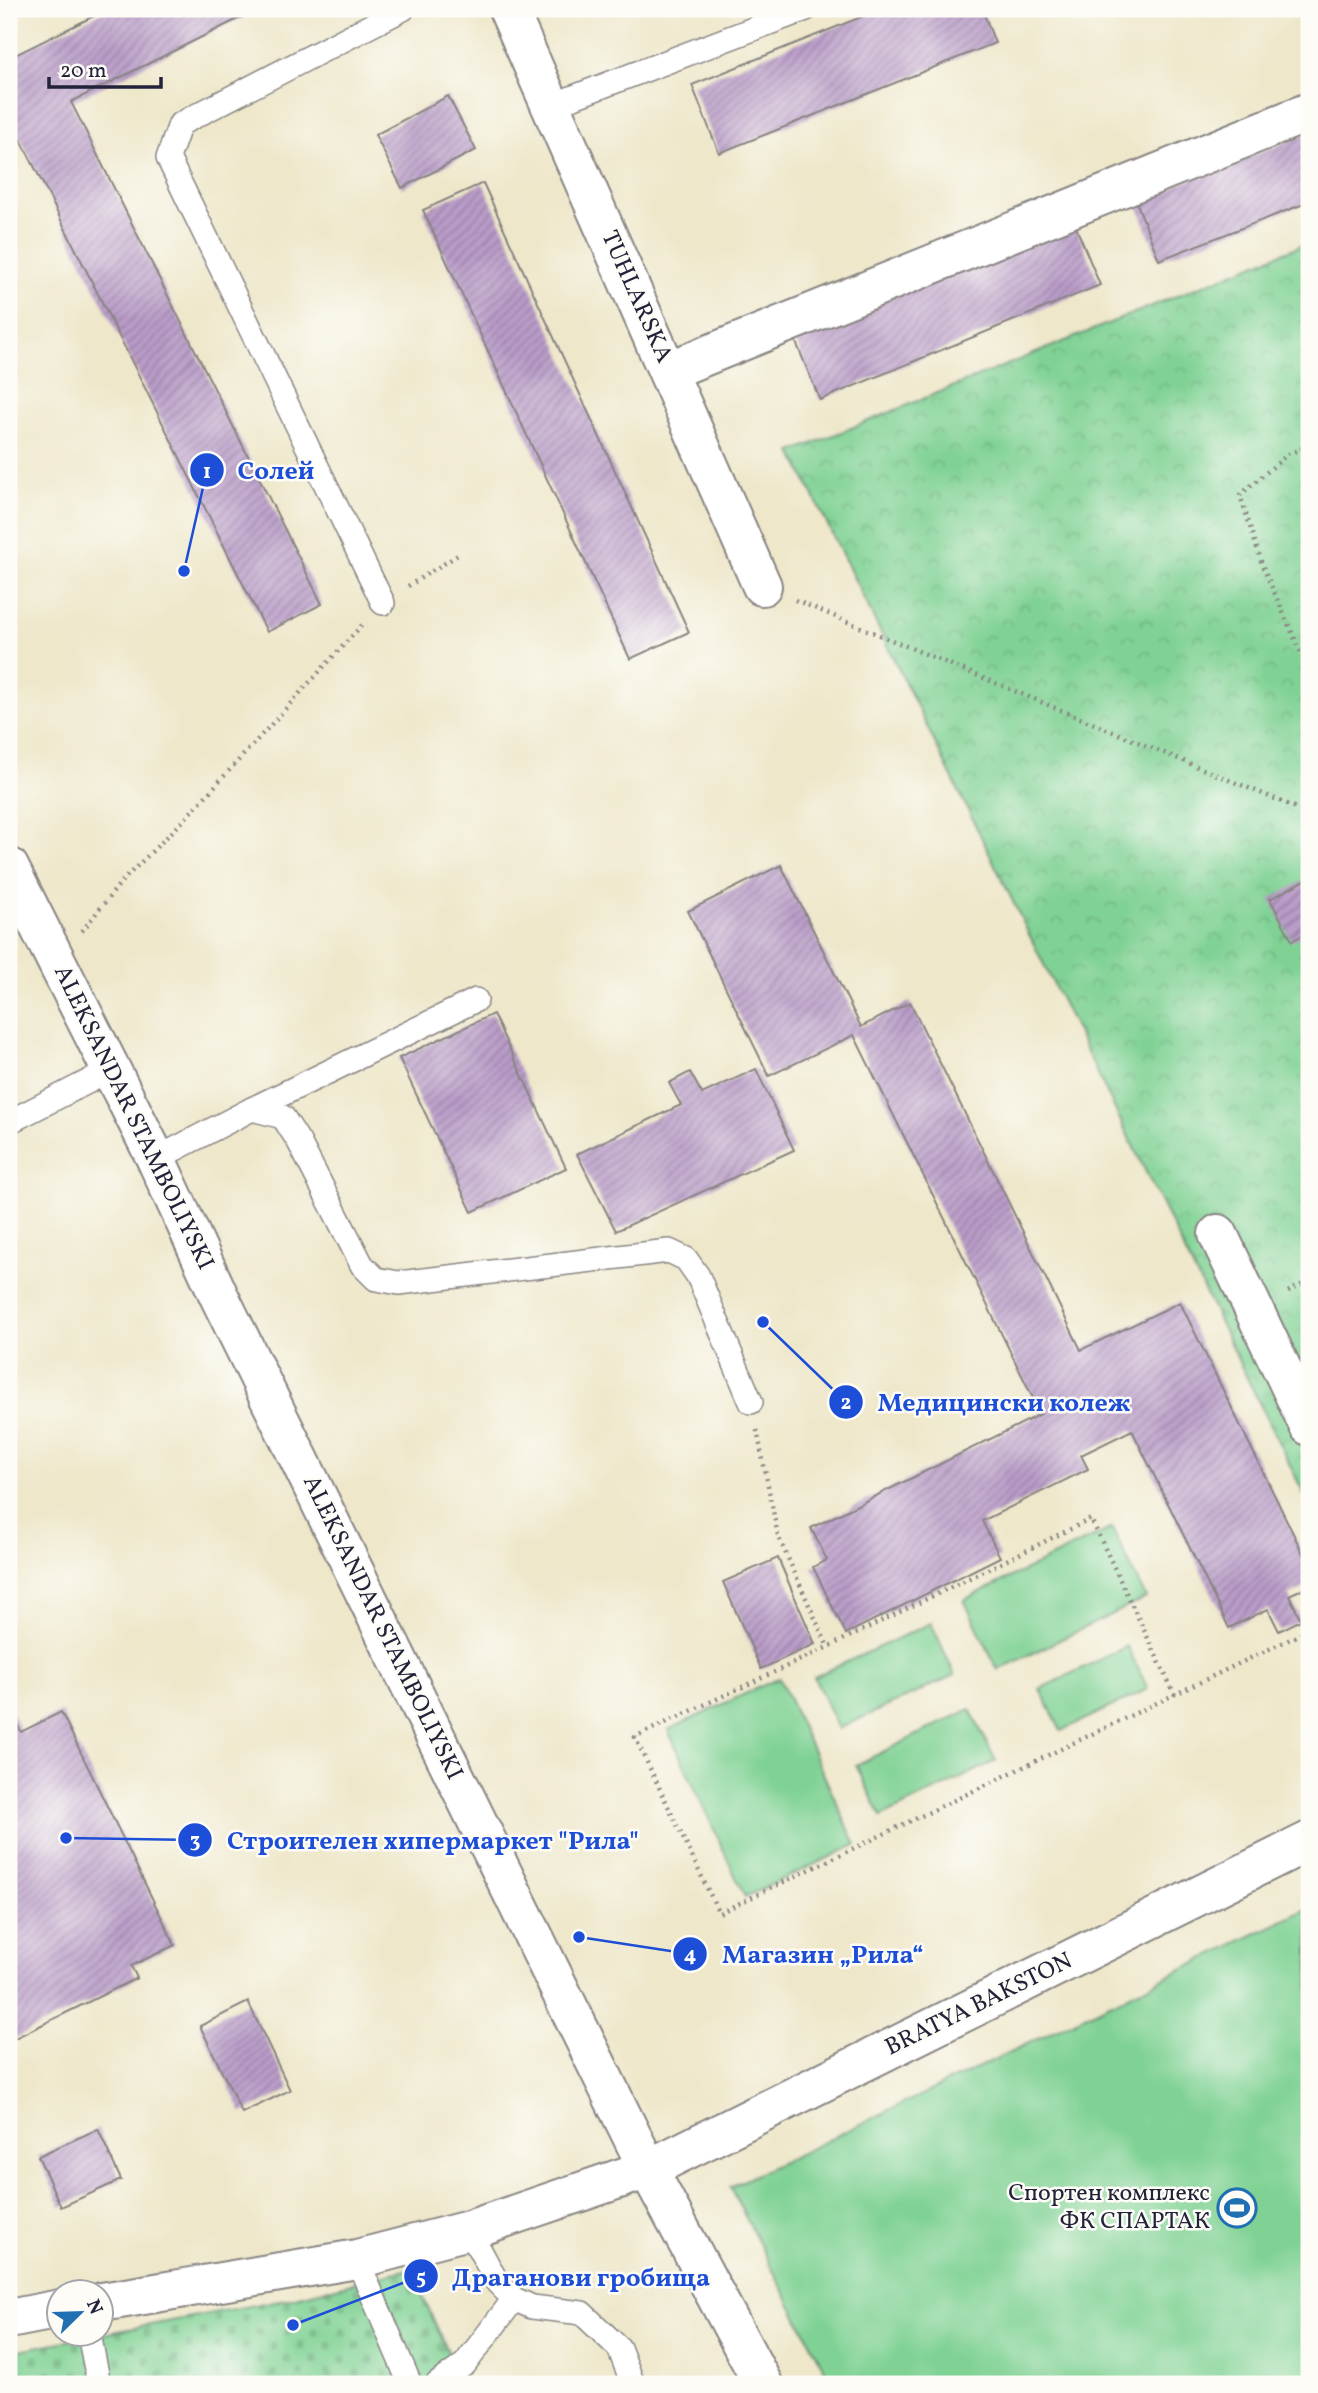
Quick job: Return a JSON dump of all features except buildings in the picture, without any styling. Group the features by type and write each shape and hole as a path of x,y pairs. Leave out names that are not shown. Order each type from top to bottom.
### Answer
{"street":[{"name":"TUHLARSKA","path":"508,9 762,586"},
{"path":"668,371 1309,112"},
{"name":"ALEKSANDAR STAMBOLIYSKI","path":"9,867 156,1159 219,1296 648,2169 764,2384"},
{"path":"1218,1234 1309,1426"},
{"name":"BRATYA BAKSTON","path":"116,2300 358,2259 469,2230 648,2169 1309,1841"},
{"path":"9,2319 46,2312"}],"lane":[{"path":"383,603 168,158 180,124 402,9"},
{"path":"551,106 806,9"},
{"path":"156,1159 476,1000"},
{"path":"9,1122 111,1070"},
{"path":"252,1109 283,1118 299,1142 362,1265 376,1279 399,1283 669,1251 686,1259 698,1276 751,1402"},
{"path":"469,2230 497,2283 513,2299 532,2307 582,2313 619,2348 633,2384"},
{"path":"358,2259 411,2384"},
{"path":"437,2384 465,2364 513,2299"},
{"path":"92,2348 99,2384"}],"path":[{"path":"1309,446 1288,454 1240,495 1262,567 1309,671"},
{"path":"59,965 90,919 122,881 183,821 383,603 461,553"},
{"path":"762,586 1309,813"},
{"path":"751,1402 778,1536 828,1647"},
{"path":"1175,1695 1091,1519 635,1737 719,1913 1175,1695 1309,1630"}],"green space":[{"path":"1309,242 1309,1504 792,452"},
{"path":"1112,1528 1146,1598 998,1670 964,1600"},
{"path":"931,1623 955,1675 838,1729 814,1677"},
{"path":"1127,1646 1148,1689 1061,1731 1040,1689"},
{"path":"779,1678 856,1845 745,1897 668,1730"},
{"path":"970,1709 996,1761 881,1817 856,1765"},
{"path":"1309,1908 1309,2384 832,2384 730,2187"},
{"path":"410,2269 463,2384 9,2384 9,2352 46,2345 46,2348 116,2348 116,2332 291,2298"}],"place":[{"name":"Солей","path":"184,571"},
{"name":"Медицински колеж","path":"763,1322"},
{"name":"Строителен хипермаркет \"Рила\"","path":"66,1838"},
{"name":"Магазин „Рила“","path":"579,1937"},
{"name":"Спортен комплекс ФК СПАРТАК","path":"1237,2208"},
{"name":"Драганови гробища","path":"293,2325"}]}
